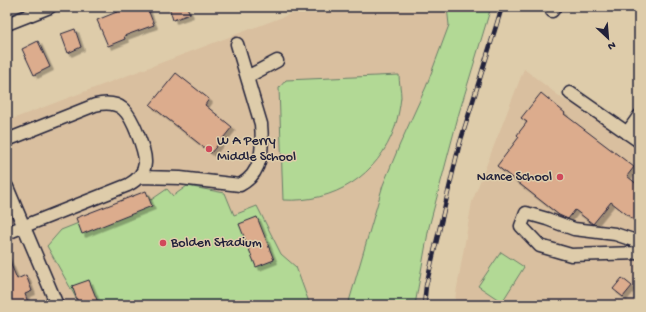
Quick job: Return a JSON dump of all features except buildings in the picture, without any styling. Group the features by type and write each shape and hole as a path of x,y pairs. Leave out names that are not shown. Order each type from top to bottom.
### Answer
{"street":[{"path":"7,24 50,7"},
{"path":"7,233 128,185 140,177 180,178 240,185 252,177 260,162 262,136 261,124 237,44"},
{"path":"247,77 277,62"},
{"path":"570,93 639,141"},
{"path":"7,140 95,105 103,103 110,104 120,107 126,111 131,118 145,154 146,161 140,177"},
{"path":"627,132 639,116"},
{"path":"7,187 57,305"},
{"path":"639,242 615,234 574,229 526,213 521,226 540,246 571,255 639,253"}],"shaded area":[{"name":"W A Perry Middle School","path":"309,7 458,7 376,305 7,305 7,121"},
{"name":"Nance School","path":"524,69 563,99 583,110 639,151 639,305 454,305 472,202"}],"green space":[{"path":"447,7 491,7 459,113 429,227 415,305 348,305 383,185 426,87 449,25"},
{"path":"399,75 401,97 399,112 395,127 378,160 352,183 336,191 320,197 302,200 283,200 279,88 286,80"},
{"name":"Bolden Stadium","path":"187,186 225,193 234,215 257,206 281,254 296,267 310,305 80,305 47,246 61,230 149,195 151,200 167,189 173,196"},
{"path":"501,252 524,267 502,302 478,286"}],"railway":[{"path":"424,305 426,286 459,146 502,7"}],"place":[{"name":"W A Perry Middle School","path":"209,149"},
{"name":"Nance School","path":"560,177"},
{"name":"Bolden Stadium","path":"163,243"}]}
